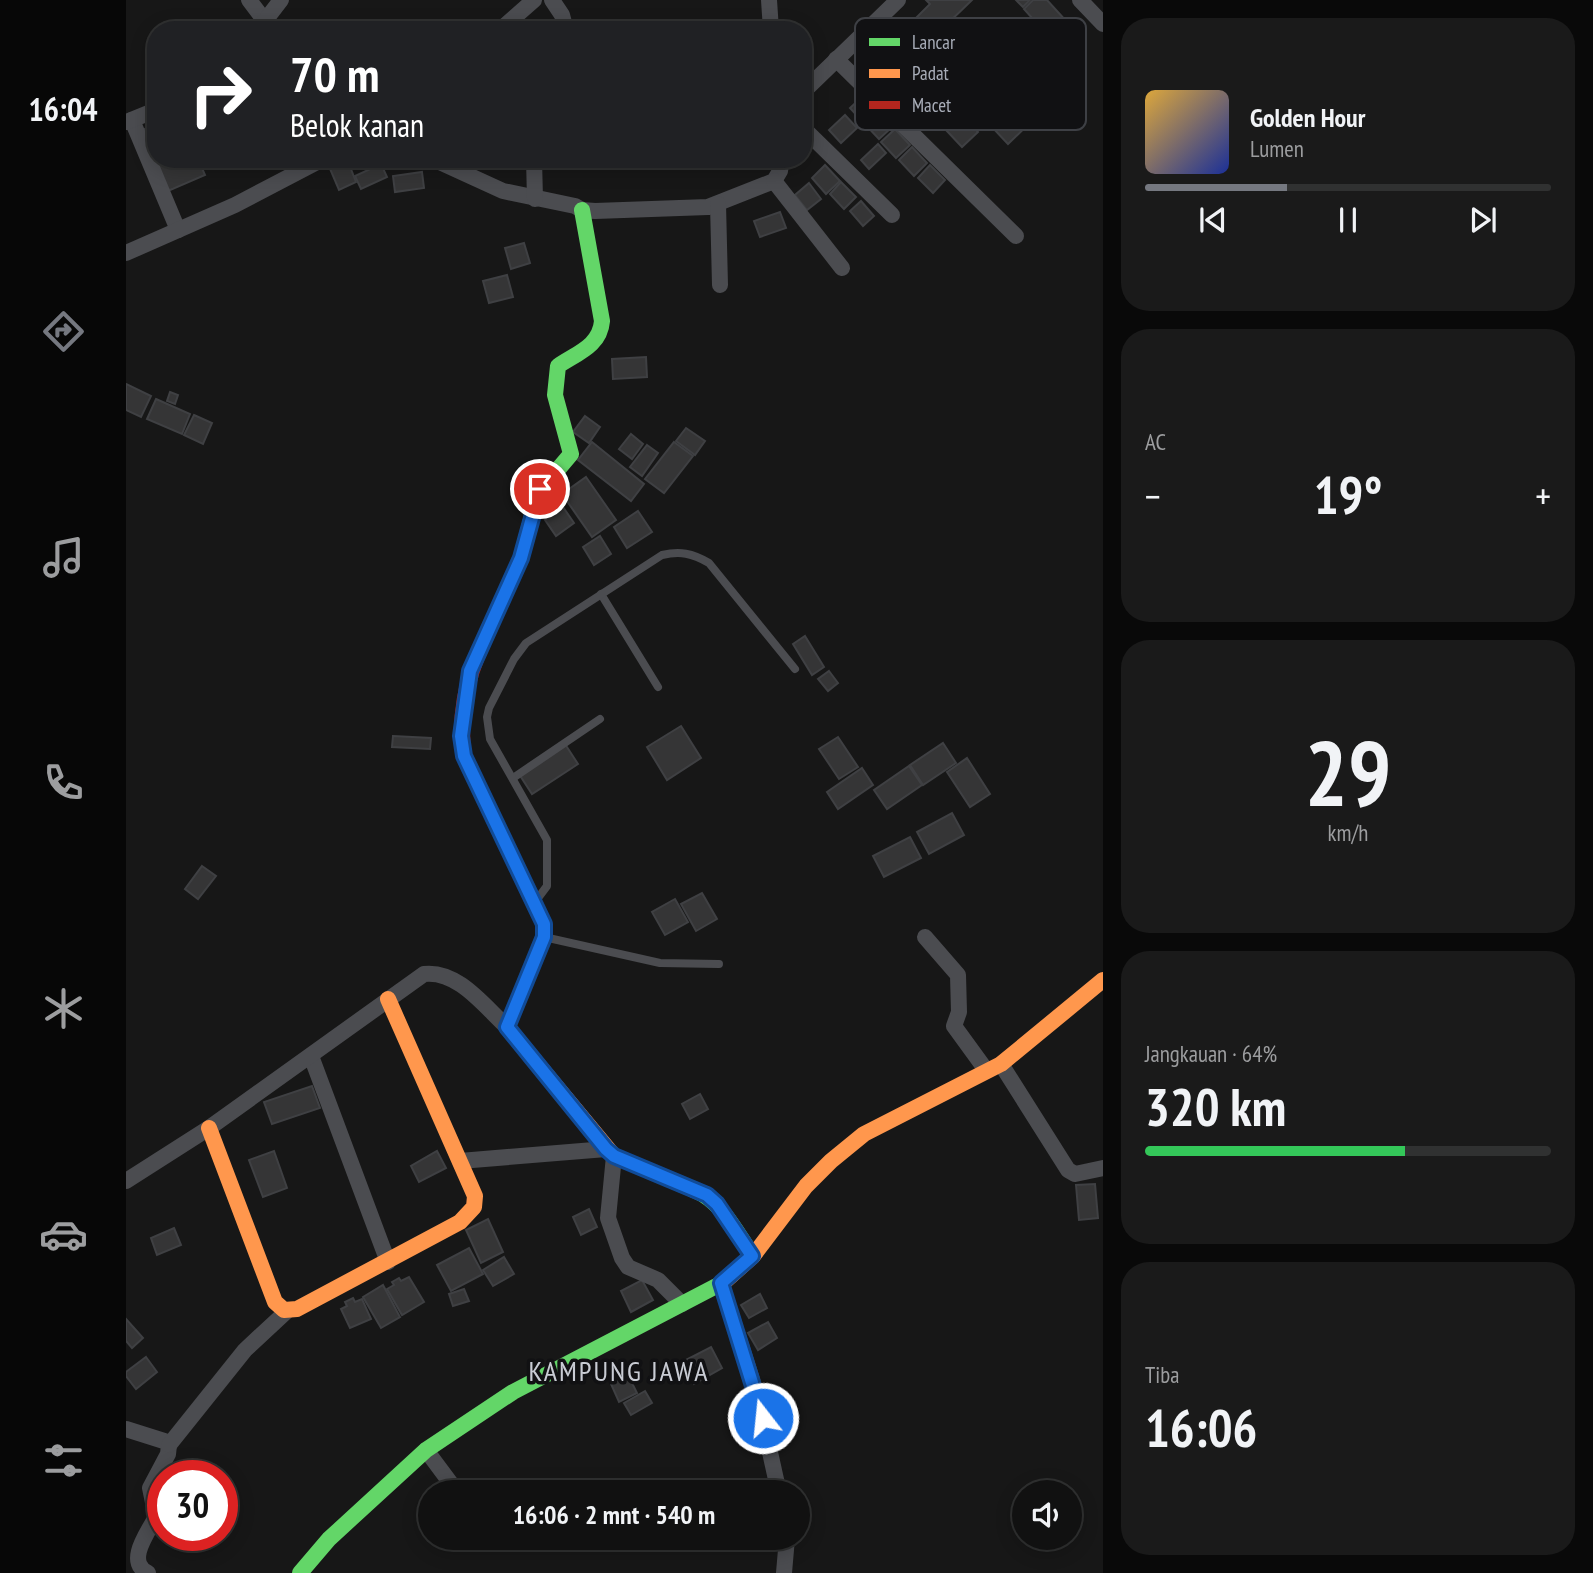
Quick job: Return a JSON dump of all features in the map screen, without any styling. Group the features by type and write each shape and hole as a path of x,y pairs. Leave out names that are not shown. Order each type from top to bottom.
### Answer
{"street":[{"path":"249,0 259,21"},
{"path":"265,21 281,0"},
{"path":"510,21 534,0"},
{"path":"552,0 564,21"},
{"path":"769,0 770,21"},
{"path":"879,18 898,0"},
{"path":"1080,0 1103,24"},
{"path":"812,83 855,41"},
{"path":"836,59 855,78"},
{"path":"147,114 129,121 147,161"},
{"path":"908,130 1016,236"},
{"path":"812,137 892,215"},
{"path":"150,168 178,230"},
{"path":"126,253 235,205 306,168"},
{"path":"452,168 496,189 575,206 582,210 694,209 719,204 774,181 780,168"},
{"path":"534,168 536,199"},
{"path":"774,181 842,268"},
{"path":"719,204 720,285"},
{"path":"507,1027 544,937 544,924 464,756 461,736 470,671 521,558 538,493 570,454 555,395 556,370 560,364 597,341 602,333 582,210"},
{"path":"925,937 958,975 959,1013 954,1026 994,1067 1068,1170 1075,1174 1103,1168"},
{"path":"126,1181 209,1128 424,974 440,974 458,982 507,1027 610,1153 608,1218 622,1258 628,1267 658,1280 682,1304"},
{"path":"300,1573 329,1539 426,1450 513,1392 721,1283 752,1256 806,1186 831,1161 864,1135 994,1067 1103,980"},
{"path":"209,1128 275,1302 281,1310 298,1308 460,1222 471,1213 475,1196 388,999"},
{"path":"311,1056 388,1262"},
{"path":"460,1161 610,1153 707,1195 717,1204 752,1256"},
{"path":"721,1283 758,1398 776,1480"},
{"path":"148,1573 130,1566 127,1553 129,1545 156,1517 150,1488 168,1454 169,1446 245,1350 287,1311"},
{"path":"126,1429 164,1440 169,1446"},
{"path":"426,1450 448,1480"},
{"path":"784,1573 786,1550"}],"lane":[{"path":"535,902 547,886 547,841 490,739 487,717 514,659 526,643 662,555 677,551 695,555 709,563 795,668"},
{"path":"601,594 658,687"},
{"path":"513,778 600,719"},
{"path":"544,937 660,963 719,964"}],"building":[{"path":"926,0 972,0 953,18 916,18 930,4"},
{"path":"1016,0 1030,0 1023,7"},
{"path":"1033,0 1047,0 1063,18 1032,18 1024,9"},
{"path":"845,115 855,126 855,130 841,143 829,130"},
{"path":"147,128 147,142 142,130"},
{"path":"871,130 889,130 879,139"},
{"path":"896,130 910,145 896,158 881,142"},
{"path":"946,130 978,132 962,147"},
{"path":"995,130 1023,130 1008,144"},
{"path":"878,144 886,153 869,169 861,160"},
{"path":"912,147 927,163 914,176 899,160"},
{"path":"825,165 840,181 826,194 812,178"},
{"path":"930,165 945,180 933,193 918,178"},
{"path":"158,168 202,168 205,175 168,191"},
{"path":"330,168 351,168 356,182 339,190"},
{"path":"372,168 383,168 387,177 361,189 355,176"},
{"path":"422,172 424,188 395,192 393,176"},
{"path":"841,182 856,197 844,209 830,194"},
{"path":"809,183 821,199 807,210 795,195"},
{"path":"861,201 874,216 863,226 850,211"},
{"path":"780,212 786,228 760,237 754,221"},
{"path":"524,243 530,263 511,269 505,248"},
{"path":"507,275 513,297 489,303 483,281"},
{"path":"646,357 647,377 613,379 612,359"},
{"path":"126,384 151,396 141,417 126,410"},
{"path":"170,392 178,395 175,404 167,401"},
{"path":"156,399 190,414 182,434 147,419"},
{"path":"194,415 212,423 203,444 184,435"},
{"path":"585,416 600,427 589,443 573,432"},
{"path":"686,428 705,441 695,455 676,441"},
{"path":"631,434 643,444 632,459 619,449"},
{"path":"592,442 644,484 631,501 578,460"},
{"path":"674,442 693,456 664,493 645,479"},
{"path":"647,445 658,453 642,476 630,467"},
{"path":"586,477 616,520 592,537 562,494"},
{"path":"563,507 574,523 556,536 545,520"},
{"path":"638,511 652,532 627,548 614,527"},
{"path":"600,536 611,554 594,565 583,547"},
{"path":"805,636 824,667 812,675 793,644"},
{"path":"829,671 838,683 828,691 818,679"},
{"path":"681,726 701,758 667,780 647,747"},
{"path":"393,736 431,738 430,749 392,747"},
{"path":"838,737 858,767 839,779 819,749"},
{"path":"943,743 956,763 923,785 910,765"},
{"path":"565,744 578,764 532,794 519,774"},
{"path":"967,758 990,794 970,807 947,772"},
{"path":"909,766 922,785 887,809 874,790"},
{"path":"862,768 873,785 838,809 827,792"},
{"path":"952,813 964,835 929,854 917,832"},
{"path":"910,837 921,858 884,877 873,856"},
{"path":"202,866 216,876 198,899 185,889"},
{"path":"702,893 717,919 696,931 681,904"},
{"path":"675,899 688,922 665,935 652,912"},
{"path":"312,1086 320,1108 272,1124 264,1102"},
{"path":"700,1094 708,1109 690,1119 682,1104"},
{"path":"274,1151 287,1188 263,1197 249,1160"},
{"path":"437,1151 446,1168 419,1182 411,1166"},
{"path":"1095,1184 1098,1218 1079,1220 1076,1185"},
{"path":"589,1209 597,1227 581,1235 573,1217"},
{"path":"488,1219 503,1252 481,1263 466,1230"},
{"path":"174,1228 181,1245 157,1255 151,1238"},
{"path":"469,1248 483,1274 451,1291 437,1265"},
{"path":"504,1257 514,1274 493,1286 483,1270"},
{"path":"409,1277 424,1302 402,1315 387,1289 399,1278 401,1281"},
{"path":"642,1280 653,1300 631,1312 621,1291"},
{"path":"383,1285 400,1317 381,1328 363,1297"},
{"path":"464,1289 469,1301 453,1306 449,1294"},
{"path":"760,1294 767,1308 749,1318 741,1305"},
{"path":"353,1298 355,1302 362,1299 371,1319 350,1328 341,1309 347,1306 345,1302"},
{"path":"126,1319 143,1338 132,1348 126,1341"},
{"path":"768,1322 777,1338 758,1350 748,1333"},
{"path":"711,1347 722,1368 694,1384 682,1362"},
{"path":"146,1357 157,1372 136,1389 126,1372"},
{"path":"628,1375 637,1393 619,1402 611,1384"},
{"path":"645,1391 652,1403 631,1415 624,1403"}],"traffic: fast":[{"path":"482,645 521,558 538,493 571,454 555,395 558,366 592,343 600,330 602,321 582,210"},
{"path":"694,1190 720,1209 753,1256"},
{"path":"300,1573 329,1539 426,1450 513,1392 724,1282"}],"traffic: slow":[{"path":"522,878 544,924 544,937 507,1027 614,1156 694,1190"},
{"path":"724,1282 753,1256 806,1186 864,1134 1001,1064 1103,980"},
{"path":"209,1128 275,1302 284,1310 297,1309 460,1222 474,1207 475,1196 388,999"}],"traffic: jam":[{"path":"482,645 465,699 462,728 464,756 522,878"}],"district":[{"name":"KAMPUNG JAWA","path":"619,1371"}],"route":[{"path":"540,489 521,558 467,680 461,736 464,756 543,919 545,930 507,1027 610,1153 707,1195 717,1204 752,1256 721,1283 763,1418"}]}
